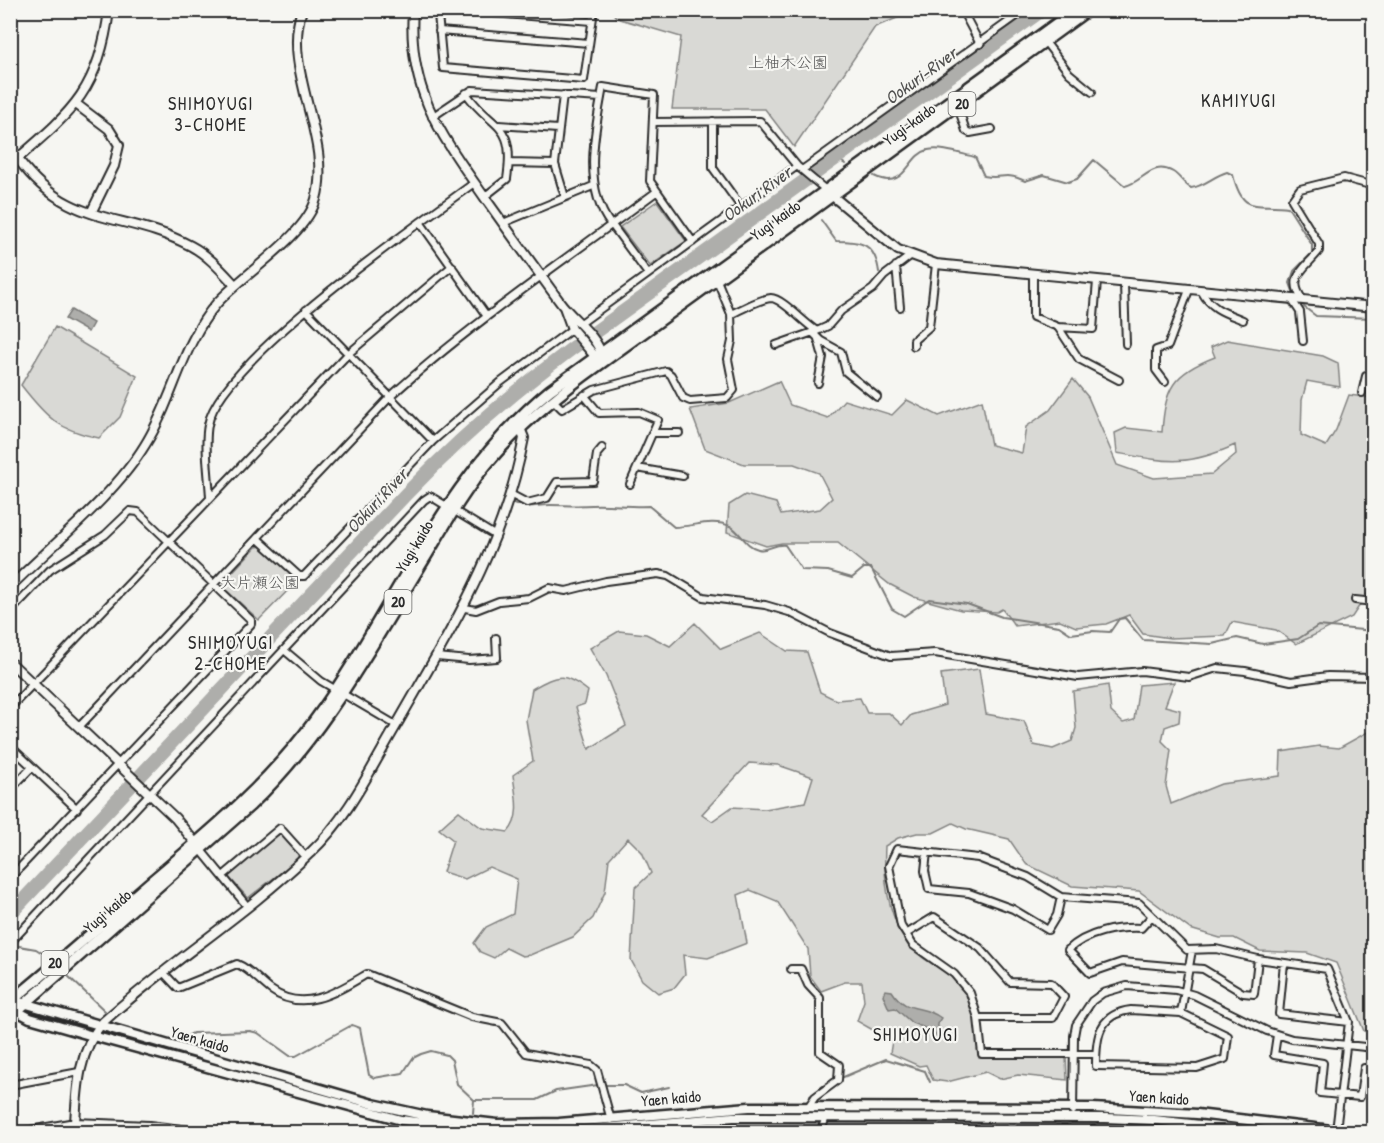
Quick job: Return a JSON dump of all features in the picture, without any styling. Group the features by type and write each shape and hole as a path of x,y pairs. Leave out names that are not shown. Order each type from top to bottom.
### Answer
{"main road":[{"name":"Yugi-kaido","path":"827,191 958,107 1088,10"},
{"name":"Yugi-kaido","path":"827,191 1070,12"},
{"name":"Yugi kaido","path":"14,1014 198,846 283,760 338,691 482,457 512,423 550,390 717,280 827,191"},
{"name":"Yugi kaido","path":"450,508 520,428 600,358 827,191"},
{"name":"Yugi kaido","path":"11,1001 198,846"},
{"name":"Yaen kaido","path":"11,1001 25,1003 373,1104 487,1132"},
{"path":"11,1001 14,1014"},
{"name":"Yaen kaido","path":"14,1014 401,1120 482,1129 723,1117 1073,1113"},
{"name":"Yaen kaido","path":"556,1132 699,1110 808,1107 1073,1113 1255,1129 1348,1132"},
{"name":"Yaen kaido","path":"1255,1129 1265,1132"}],"street":[{"path":"10,165 52,131 76,104 97,66 109,10"},
{"path":"11,586 119,479 138,456 161,416 200,326 217,303 235,285 300,227 316,200 319,166 297,42 302,10"},
{"path":"413,10 417,71 432,117 474,183 541,276 594,341 600,358"},
{"path":"441,10 438,14 443,68 584,80 594,10"},
{"path":"456,10 509,12 592,21"},
{"path":"962,10 980,44"},
{"path":"582,325 741,207 801,169 1025,10"},
{"path":"440,31 589,43"},
{"path":"1046,43 1069,73 1092,92"},
{"path":"648,274 603,213 593,186 603,87 652,93 654,97 650,181 693,242"},
{"path":"432,117 472,90 601,98"},
{"path":"466,93 499,125 510,150 507,179 484,197"},
{"path":"563,96 555,164 565,197"},
{"path":"76,104 109,129 119,144 114,166 91,213"},
{"path":"958,107 966,131 970,134 992,129"},
{"path":"713,121 713,168 741,207"},
{"path":"653,122 760,121 801,169 887,242 910,256 936,264 1374,308"},
{"path":"499,125 558,129"},
{"path":"18,159 55,197 91,213 184,243 206,256 235,285"},
{"path":"509,162 555,164"},
{"path":"1303,301 1296,290 1295,282 1300,272 1319,251 1319,244 1292,200 1295,194 1300,189 1344,178 1374,186"},
{"path":"210,498 208,425 215,406 227,386 306,310 474,183"},
{"path":"503,223 593,186"},
{"path":"79,727 391,396 445,347 486,315 656,192"},
{"path":"420,222 486,315"},
{"path":"776,345 828,326 842,311 873,289 910,256"},
{"path":"914,346 914,340 929,327 936,264"},
{"path":"10,708 348,354 452,266"},
{"path":"896,267 900,307"},
{"path":"1033,274 1033,317 1058,327 1093,329 1097,281"},
{"path":"553,399 562,409 584,395 617,382 666,371 671,375 683,398 690,400 727,398 734,390 728,359 732,341 731,314 717,280"},
{"path":"1124,284 1126,344"},
{"path":"1165,382 1156,370 1156,350 1168,346 1189,290"},
{"path":"1202,292 1208,303 1219,311 1244,320"},
{"path":"731,314 771,298 781,301 815,332 818,338 823,357 818,383"},
{"path":"1292,300 1300,312 1303,341"},
{"path":"564,307 574,331 586,347 600,358"},
{"path":"306,310 433,441"},
{"path":"1058,327 1079,359 1119,380"},
{"path":"257,538 298,576 304,576 433,441 501,382 574,331"},
{"path":"818,338 841,352 846,372 877,397"},
{"path":"1362,393 1365,376 1374,375"},
{"path":"584,395 599,413 639,412 658,420 630,484"},
{"path":"75,1123 79,1072 99,1026 306,857 342,816 465,608 496,536 510,494 524,438 520,428"},
{"path":"652,433 679,434"},
{"path":"510,494 527,503 547,498 557,482 593,481 597,454 602,448"},
{"path":"637,468 683,476"},
{"path":"10,943 147,791 284,650 424,500 430,496 496,536"},
{"path":"10,612 50,570 105,535 130,512 138,512 252,620 251,624 10,878"},
{"path":"465,608 476,610 499,601 529,598 549,588 566,591 606,580 658,574 668,576 704,597 765,605 789,612 830,633 891,656 935,653 1078,677 1142,671 1189,677 1217,668 1245,670 1292,681 1328,676 1374,677"},
{"path":"1355,600 1374,602"},
{"path":"437,657 469,660 497,658 496,638"},
{"path":"284,650 307,671 396,725"},
{"path":"10,662 176,818 247,906"},
{"path":"10,746 77,809"},
{"path":"10,790 32,767"},
{"path":"223,876 280,828 306,857"},
{"path":"1096,1054 982,1054 978,1018 970,993 963,983 922,953 906,934 897,916 889,866 897,849 978,858 1028,877 1061,897 1139,903 1187,950 1216,949 1258,959 1327,969 1349,1022 1335,1131"},
{"path":"927,852 925,872 929,889 969,893 1013,909 1048,930 1057,915 1061,897"},
{"path":"1152,916 1141,928 1118,927 1077,941 1068,950 1090,973 1122,962 1203,969 1243,993 1254,994 1258,959"},
{"path":"906,934 934,917 980,948 1010,982 1051,983 1064,997 1053,1018 978,1018"},
{"path":"1181,1013 1192,950"},
{"path":"1284,963 1279,1014 1349,1022"},
{"path":"163,972 178,988 237,964 244,967 272,991 285,997 314,1000 324,999 367,974 472,1017 502,1023 526,1053 591,1065 597,1070 611,1123"},
{"path":"791,969 801,969 808,985 820,998 820,1052 839,1065 838,1077 815,1097 808,1107"},
{"path":"1073,1113 1073,1054 1076,1025 1092,1001 1103,993 1127,986 1186,993 1277,1035 1374,1048"},
{"path":"1131,1010 1181,1013 1228,1036 1225,1059 1197,1068 1096,1066 1099,1030 1112,1015 1131,1010"},
{"path":"1277,1035 1274,1055 1323,1064 1320,1093 1360,1097 1364,1068 1374,1069"},
{"path":"10,1085 79,1072"},
{"path":"821,1132 826,1116"},
{"path":"25,1132 75,1123 198,1132"}],"green space":[{"name":"上柚木公園","path":"611,11 914,11 875,27 794,147 765,109 672,109 681,37 617,18"},
{"path":"657,201 686,241 650,266 620,227"},
{"path":"55,327 137,376 120,417 99,438 73,431 54,420 38,406 21,385"},
{"path":"1227,340 1323,356 1338,363 1340,387 1307,381 1302,400 1301,435 1326,446 1336,430 1349,395 1373,398 1373,585 1352,617 1296,644 1276,630 1232,622 1225,636 1170,638 1143,634 1129,615 1106,624 1076,627 1060,620 1015,626 1002,609 997,612 961,610 914,597 889,584 838,543 782,543 766,546 727,532 729,505 745,495 776,503 781,515 820,509 832,498 819,473 794,464 744,464 705,449 690,409 729,403 779,381 790,405 828,418 844,400 892,415 907,400 939,416 982,400 991,445 1022,453 1026,427 1050,410 1073,379 1088,397 1117,465 1154,478 1212,474 1236,454 1235,445 1190,460 1150,459 1117,453 1115,433 1126,428 1162,432 1166,404 1174,384 1189,369 1215,357 1211,347"},
{"name":"大片瀬公園","path":"262,546 298,580 259,620 224,588 223,582 256,547"},
{"path":"695,623 721,649 760,633 787,651 807,652 820,692 836,700 860,698 867,713 889,713 902,725 911,715 945,705 941,674 979,669 986,714 1024,721 1034,745 1053,749 1072,741 1076,728 1073,691 1108,685 1111,712 1123,723 1134,720 1139,685 1174,682 1165,706 1180,710 1179,722 1165,727 1162,741 1171,750 1166,786 1171,804 1221,784 1280,776 1281,752 1319,746 1339,748 1373,729 1373,1033 1364,1031 1336,963 1307,953 1260,951 1234,938 1220,938 1190,929 1139,891 1072,886 1026,864 1009,839 966,829 953,823 933,833 917,833 898,838 885,846 887,892 902,935 922,957 953,978 968,995 975,1017 979,1058 1066,1057 1067,1080 1018,1075 1000,1079 986,1072 947,1082 933,1080 926,1065 919,1066 890,1053 892,1041 857,1021 864,1001 862,982 845,982 821,991 810,976 808,949 777,901 750,890 738,895 747,943 708,958 683,955 685,974 674,988 658,993 642,980 631,960 635,888 651,873 642,852 628,838 609,859 605,892 593,918 573,937 530,955 522,956 506,948 494,958 480,952 474,943 486,927 513,914 517,879 489,867 465,879 443,872 453,840 439,829 459,811 482,828 508,832 512,826 516,812 513,775 533,761 526,720 532,689 548,680 561,677 573,681 588,691 585,704 576,707 589,749 626,726 606,676 590,648 619,631 646,634 670,646","holes":["749,763 778,765 813,777 805,802 765,809 732,807 712,821 702,814"]},
{"path":"276,835 282,835 298,854 298,859 248,898 228,876"}],"shaded area":[{"path":"71,310 93,323 88,332 65,319"},
{"path":"885,990 892,991 909,1006 941,1018 937,1024 943,1035 937,1039 933,1031 912,1023 895,1008 889,1009 883,995"}],"waterway":[{"name":"Ookuri River","path":"10,914 406,494 485,419 570,350 1042,10"},
{"path":"874,176 885,180 900,176 921,153 933,149 975,157 984,176 1007,176 1025,181 1044,175 1068,182 1077,179 1094,160 1125,186 1159,169 1173,172 1191,188 1227,172 1233,175 1241,196 1246,201 1258,205 1288,207 1312,245 1312,253 1294,271 1290,283 1294,294"},
{"path":"837,159 845,164"},
{"path":"821,220 836,241 860,243 870,249 879,272"},
{"path":"1304,307 1316,316 1374,318"},
{"path":"513,503 528,506 649,506 674,527 709,523 730,526 750,545 758,549 785,545 802,570 828,571 852,578 864,568 871,568 892,609 904,616 929,599 967,604 1002,617 1059,626 1071,634 1093,631 1110,632 1119,619 1125,618 1143,640 1212,644 1237,638 1263,644 1298,639 1318,626 1374,631"},
{"path":"19,946 36,949 50,958"},
{"path":"67,975 105,1011"},
{"path":"178,1041 193,1033 250,1031 258,1033 290,1056 296,1056 352,1025 360,1028 369,1075 374,1078 403,1073 413,1058 421,1054 431,1051 447,1055 452,1060 457,1084 474,1100 473,1113"},
{"path":"841,1078 886,1059 925,1071 930,1082"},
{"path":"810,1096 827,1084"},
{"path":"474,1100 537,1100 556,1091 598,1085"},
{"path":"606,1085 624,1085 641,1093 669,1087"},
{"path":"755,1132 775,1127 790,1129 794,1132"}],"district":[{"name":"KAMIYUGI","path":"1239,101"},
{"name":"SHIMOYUGI 3-CHOME","path":"211,114"},
{"name":"SHIMOYUGI 2-CHOME","path":"231,653"},
{"name":"SHIMOYUGI","path":"916,1035"}],"water label":[{"name":"Ookuri-River","path":"921,76"}]}
